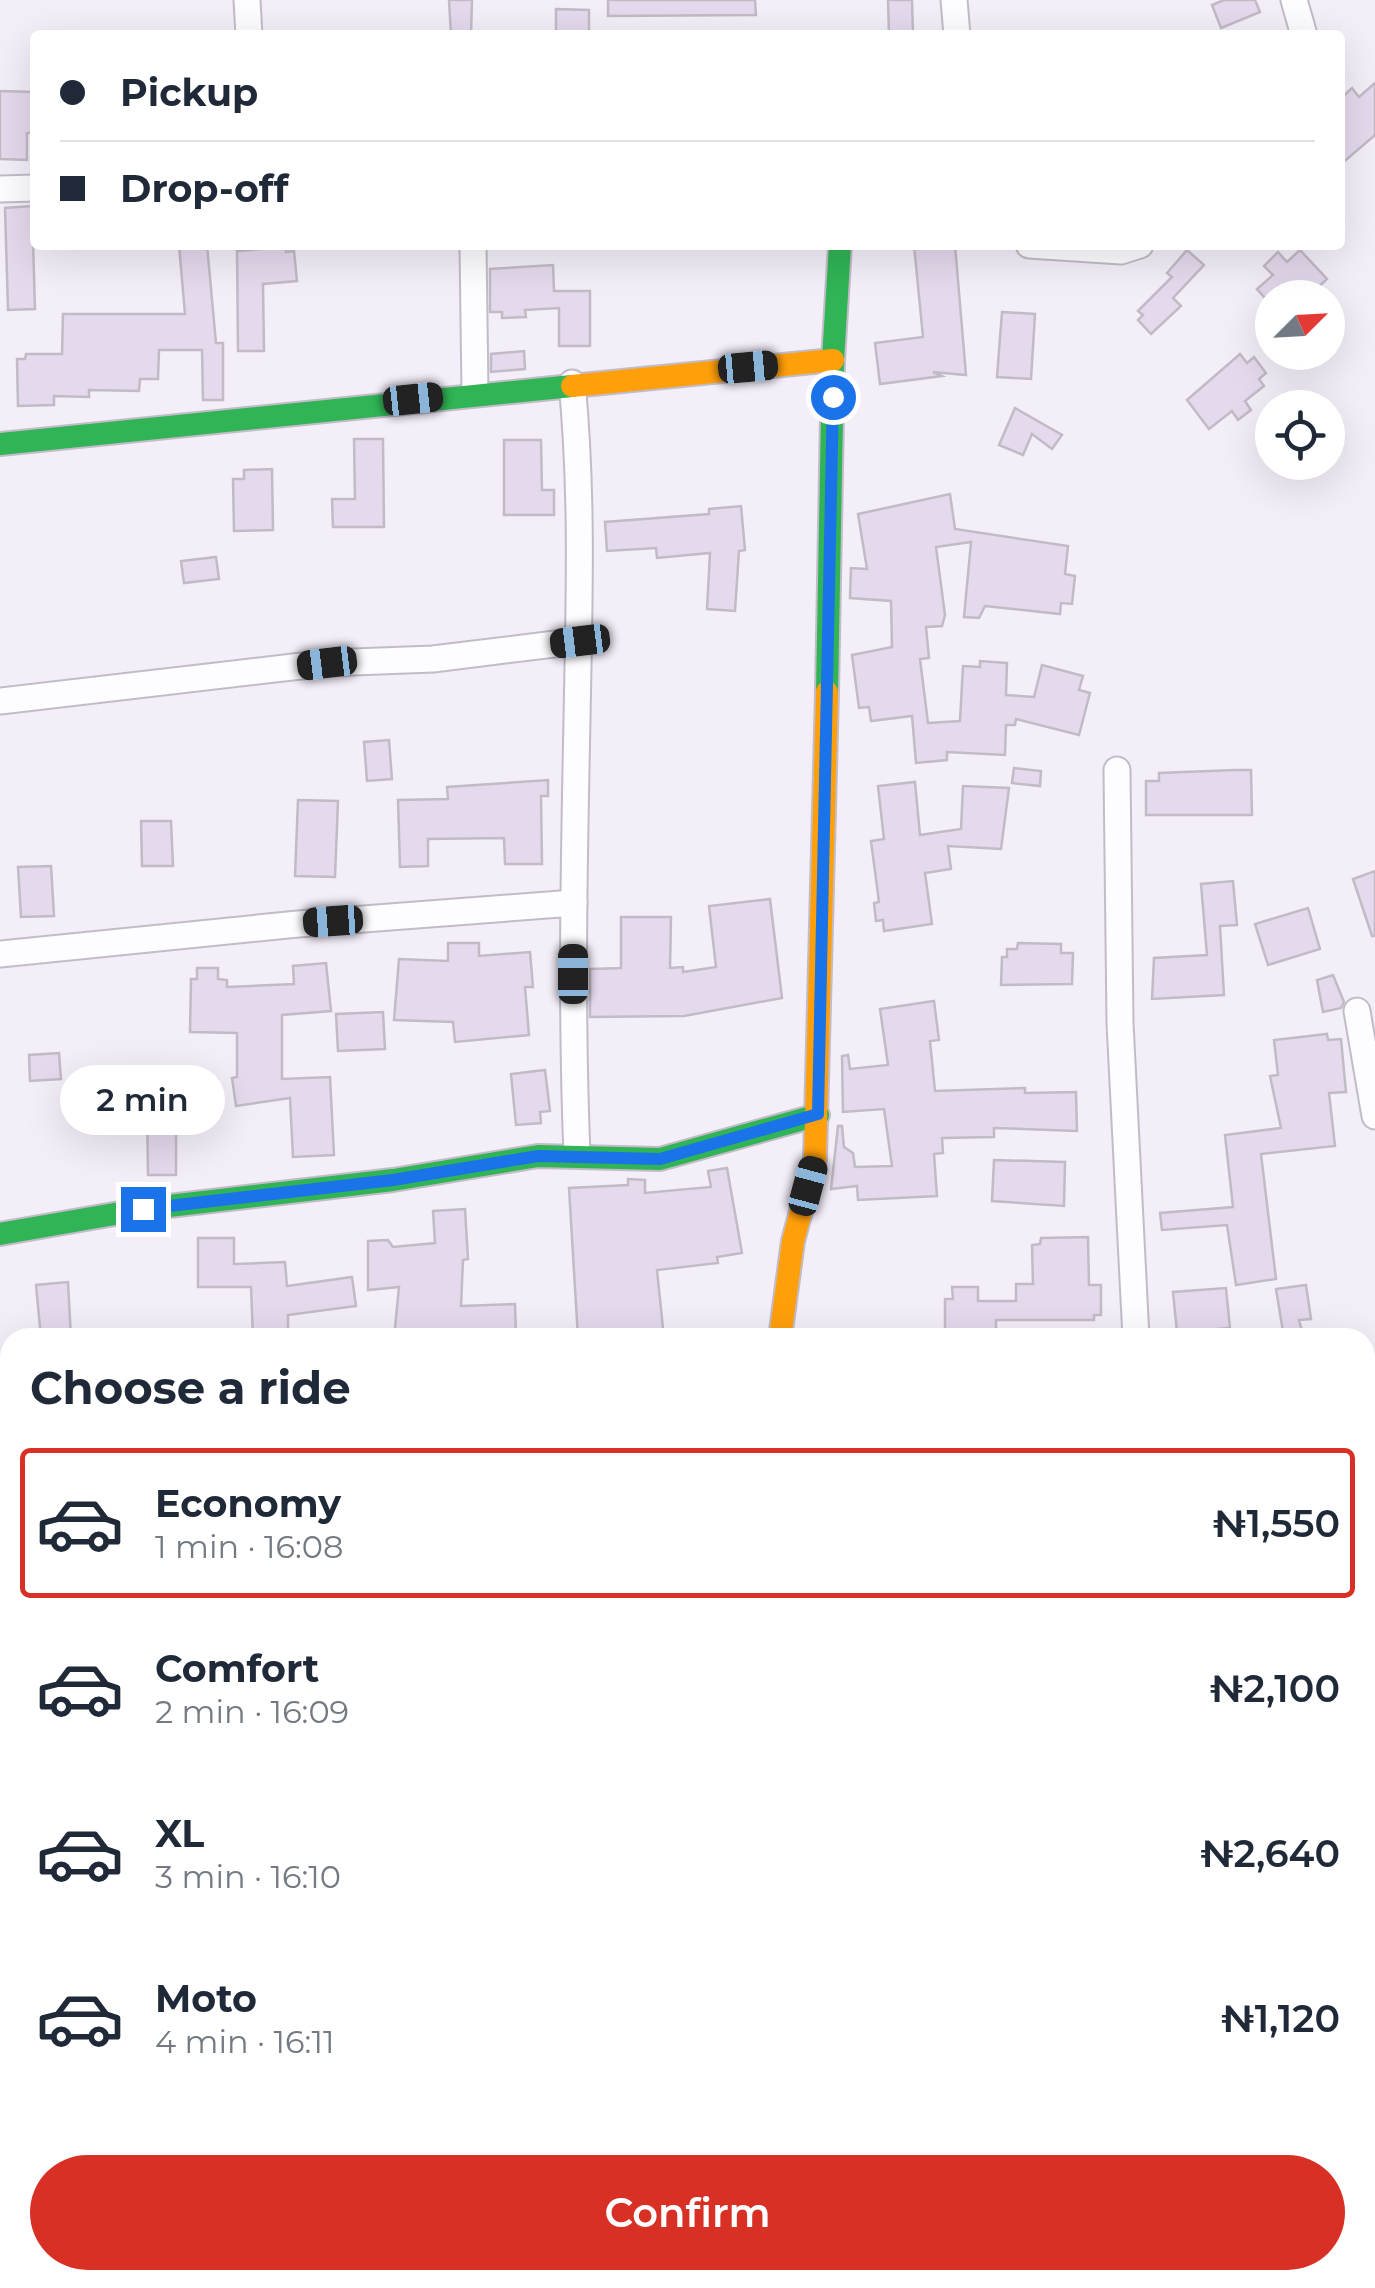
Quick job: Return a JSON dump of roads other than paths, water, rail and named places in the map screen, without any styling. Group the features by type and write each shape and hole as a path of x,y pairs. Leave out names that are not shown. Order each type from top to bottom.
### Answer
{"street":[{"path":"247,0 249,30"},
{"path":"954,0 957,30"},
{"path":"1294,0 1303,30"},
{"path":"0,189 30,188"},
{"path":"473,250 475,393"},
{"path":"781,1328 793,1241 816,1159 833,360 840,250"},
{"path":"0,444 270,420 572,383 833,360"},
{"path":"572,383 580,466 574,904 577,1155"},
{"path":"0,700 327,663 434,659 580,641"},
{"path":"1118,770 1120,1023 1135,1328"},
{"path":"0,954 298,924 574,904"},
{"path":"1357,1011 1375,1116"},
{"path":"0,1234 143,1209 577,1155 660,1159 818,1114"}]}
